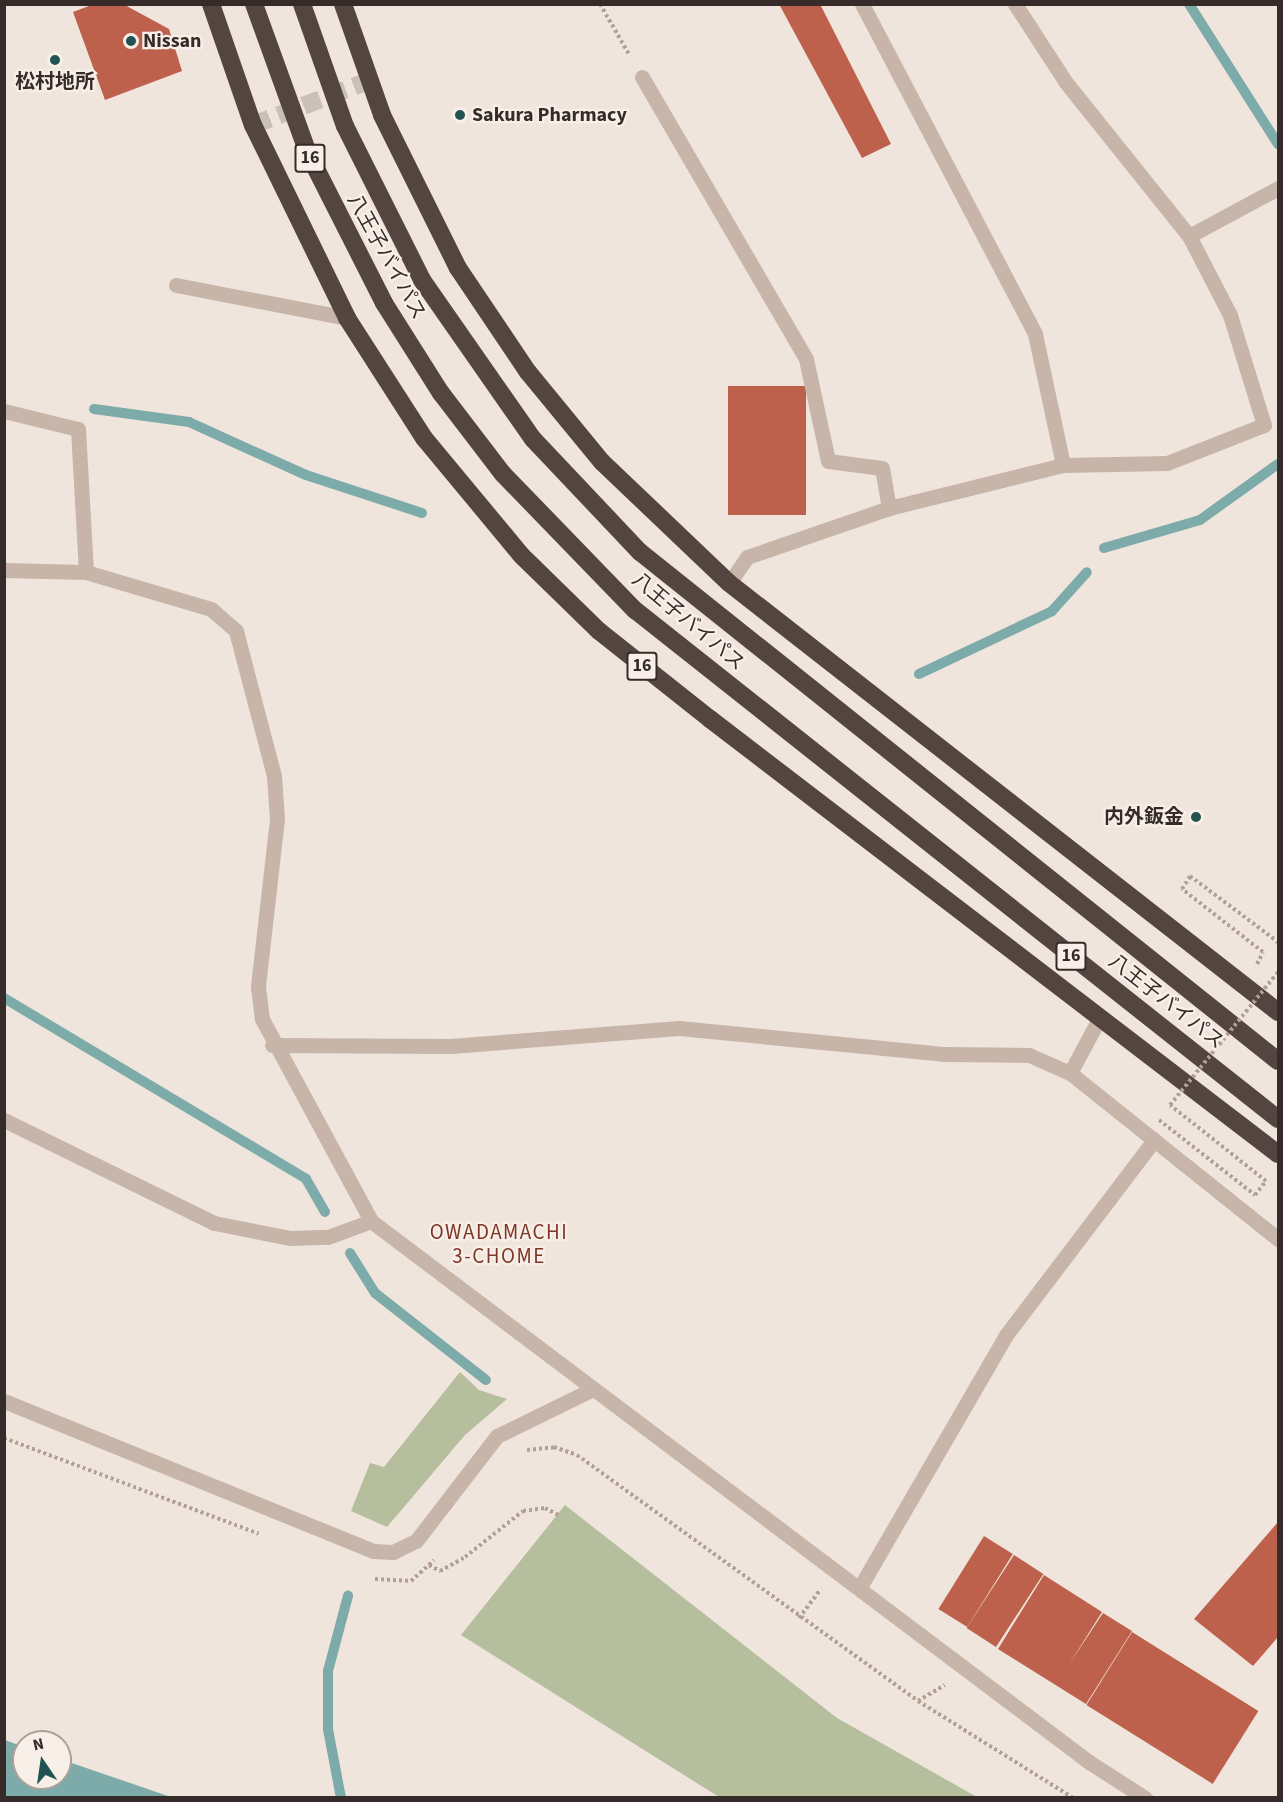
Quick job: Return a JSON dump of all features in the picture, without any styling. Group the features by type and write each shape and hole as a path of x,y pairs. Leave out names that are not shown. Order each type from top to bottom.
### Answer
{"highway":[{"name":"16","path":"211,4 253,125 346,318 452,474 521,555 599,632 1099,1019 1278,1154"},
{"name":"八王子バイパス","path":"255,4 308,153 384,303 441,393 503,474 635,610 1278,1119"},
{"name":"八王子バイパス","path":"302,4 345,126 422,280 533,439 640,552 1278,1061"},
{"path":"343,4 372,89 418,192 494,323 602,462 729,583 1278,1012"}],"street":[{"path":"862,4 1035,334 1064,465"},
{"path":"729,583 747,557 889,508 1064,465 1167,463 1263,425 1230,315 1189,236 1065,81 1015,4"},
{"path":"642,77 806,359 828,461 882,468 889,508"},
{"path":"1189,236 1278,188"},
{"path":"176,285 346,318"},
{"path":"4,411 78,429 86,573"},
{"path":"4,570 86,573 211,609 236,631 274,776 277,819 258,987 272,1045 371,1221 591,1390 836,1569 1080,1755 1144,1797"},
{"path":"1070,1073 1099,1019"},
{"path":"272,1045 451,1046 679,1028 946,1054 1029,1055 1070,1073 1278,1239"},
{"path":"4,1120 214,1223 290,1238 328,1237 371,1221"},
{"path":"860,1587 1006,1335 1155,1140"},
{"path":"4,1401 373,1551 393,1552 416,1541 497,1436 591,1390"}],"path":[{"path":"600,4 642,77"},
{"path":"1257,965 1263,952 1182,889 1190,876 1278,942"},
{"path":"1159,1120 1255,1195 1266,1181 1170,1105 1278,972"},
{"path":"4,1438 266,1537"},
{"path":"519,1455 554,1447 577,1455 798,1618 1073,1797"},
{"path":"436,1557 429,1566 440,1571 523,1511 545,1508 558,1515"},
{"path":"798,1618 836,1569"}],"green space":[{"path":"460,1372 479,1390 507,1399 465,1435 387,1527 351,1511 370,1463 384,1467"},
{"path":"565,1505 837,1718 977,1797 719,1797 461,1635"}],"water":[{"path":"5,1740 12,1743 12,1790 72,1790 72,1763 171,1797 5,1797"}],"building":[{"path":"94,4 123,4 169,29 182,71 105,100 73,12"},
{"path":"779,4 820,4 891,144 862,158"},
{"path":"728,386 806,386 806,515 728,515"},
{"path":"1278,1522 1278,1637 1253,1666 1194,1619"},
{"path":"984,1536 1013,1554 967,1627 938,1609"},
{"path":"1014,1555 1043,1574 996,1647 967,1628"},
{"path":"1044,1575 1102,1612 1068,1666 1103,1613 1132,1631 1086,1704 998,1649"},
{"path":"1132,1632 1258,1711 1213,1784 1086,1705"}],"waterway":[{"path":"1189,4 1278,144"},
{"path":"94,409 189,422 306,475 422,513"},
{"path":"1104,548 1200,520 1278,464"},
{"path":"919,674 1052,611 1087,572"},
{"path":"4,998 306,1179 325,1212"},
{"path":"350,1253 375,1293 486,1380"},
{"path":"341,1798 328,1729 328,1671 348,1596"}],"tunnel":[{"path":"253,125 368,81"}],"place":[{"name":"Nissan","path":"131,41"},
{"name":"松村地所","path":"55,60"},
{"name":"Sakura Pharmacy","path":"460,115"},
{"name":"内外鈑金","path":"1196,817"}],"district":[{"name":"OWADAMACHI 3-CHOME","path":"499,1244"}]}
